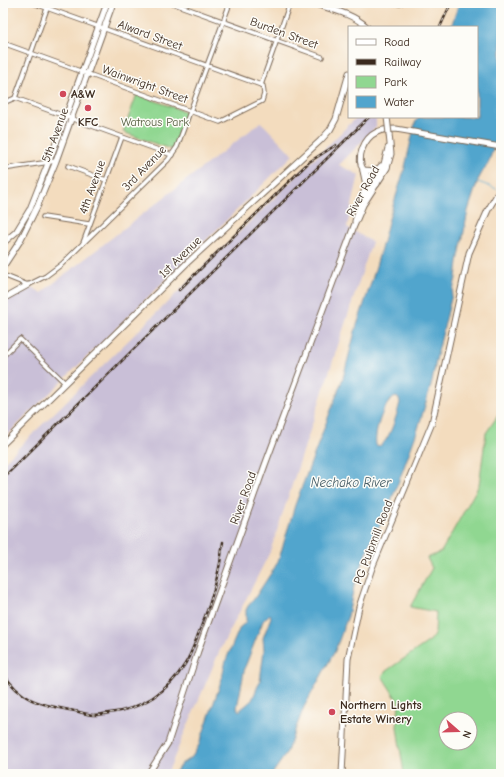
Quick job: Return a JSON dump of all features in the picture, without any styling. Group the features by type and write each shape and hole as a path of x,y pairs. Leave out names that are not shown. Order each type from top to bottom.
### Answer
{"main road":[{"name":"5th Avenue","path":"101,28 107,3"},
{"name":"5th Avenue","path":"3,267 31,222 56,161 69,117 101,28 113,3"},
{"path":"312,3 353,17 360,20 366,26"},
{"name":"1st Avenue","path":"3,444 187,263 320,141 330,130 336,119 348,77"},
{"name":"5th Avenue","path":"3,243 16,232 30,209 69,117"},
{"name":"River Road","path":"354,226 355,218 361,202 384,174 389,162 391,154 388,118"},
{"path":"361,202 366,185 360,157 362,150 370,137 384,129 396,129 501,147"},
{"name":"River Road","path":"148,774 168,743 198,651 244,524 354,226 383,168 390,141"},
{"path":"363,170 378,170 387,153"},
{"path":"363,170 367,176 376,182"},
{"name":"PG Pulpmill Road","path":"342,774 348,659 359,607 372,568 432,423 469,253 480,226 501,188"},
{"path":"3,299 28,285"}],"street":[{"name":"Alward Street","path":"33,3 260,85"},
{"path":"15,98 49,3"},
{"name":"Burden Street","path":"172,3 322,57"},
{"name":"3rd Avenue","path":"28,285 55,270 172,155 177,147 230,3"},
{"path":"260,85 290,3"},
{"name":"Wainwright Street","path":"3,43 220,122 262,101 264,94 263,86 260,85"},
{"path":"3,103 15,98 172,155"},
{"name":"4th Avenue","path":"82,244 122,137"},
{"path":"3,169 56,161"},
{"path":"68,166 106,180"},
{"path":"3,180 3,201"},
{"path":"43,217 89,224"},
{"path":"3,275 28,285"},
{"path":"3,356 20,339 65,383"}],"shaded area":[{"path":"356,118 376,118 376,127 339,165 359,175 347,227 372,242 270,552 220,650 167,774 3,774 3,463"},
{"path":"261,122 293,155 3,439 3,303 33,287 41,293"}],"green space":[{"name":"Watrous Park","path":"137,94 186,112 173,150 123,132"},
{"path":"501,411 501,774 404,774 397,727 399,703 382,676 386,671 431,640 435,633 436,612 410,607 432,568 427,558 441,552 479,485 486,433"}],"water":[{"name":"Nechako River","path":"459,3 501,3 501,98 498,111 501,126 488,164 478,180 468,211 456,278 432,382 418,429 384,519 371,541 354,586 348,616 335,651 304,707 286,754 272,774 174,774 181,764 192,757 199,745 221,682 226,660 240,627 246,621 246,610 279,559 295,505 343,378 356,328 372,280 405,167 415,123 418,118 478,118 478,26 451,26","holes":["396,397 400,402 391,431 385,441 379,446 376,445 376,433 383,411 391,400","270,614 271,617 263,638 264,650 260,681 252,700 239,711 237,708 245,667 263,621"]}],"waterway":[{"path":"478,182 497,189"}],"railway":[{"path":"440,26 451,3"},
{"path":"3,478 368,118"},
{"path":"179,290 309,162 336,145"},
{"path":"3,673 17,690 32,700 49,706 90,715 121,711 132,708 153,698 171,683 190,655 212,596 218,575 223,542"}],"place":[{"name":"A&W","path":"63,94"},
{"name":"KFC","path":"88,108"},
{"name":"Northern Lights Estate Winery","path":"332,712"}]}
